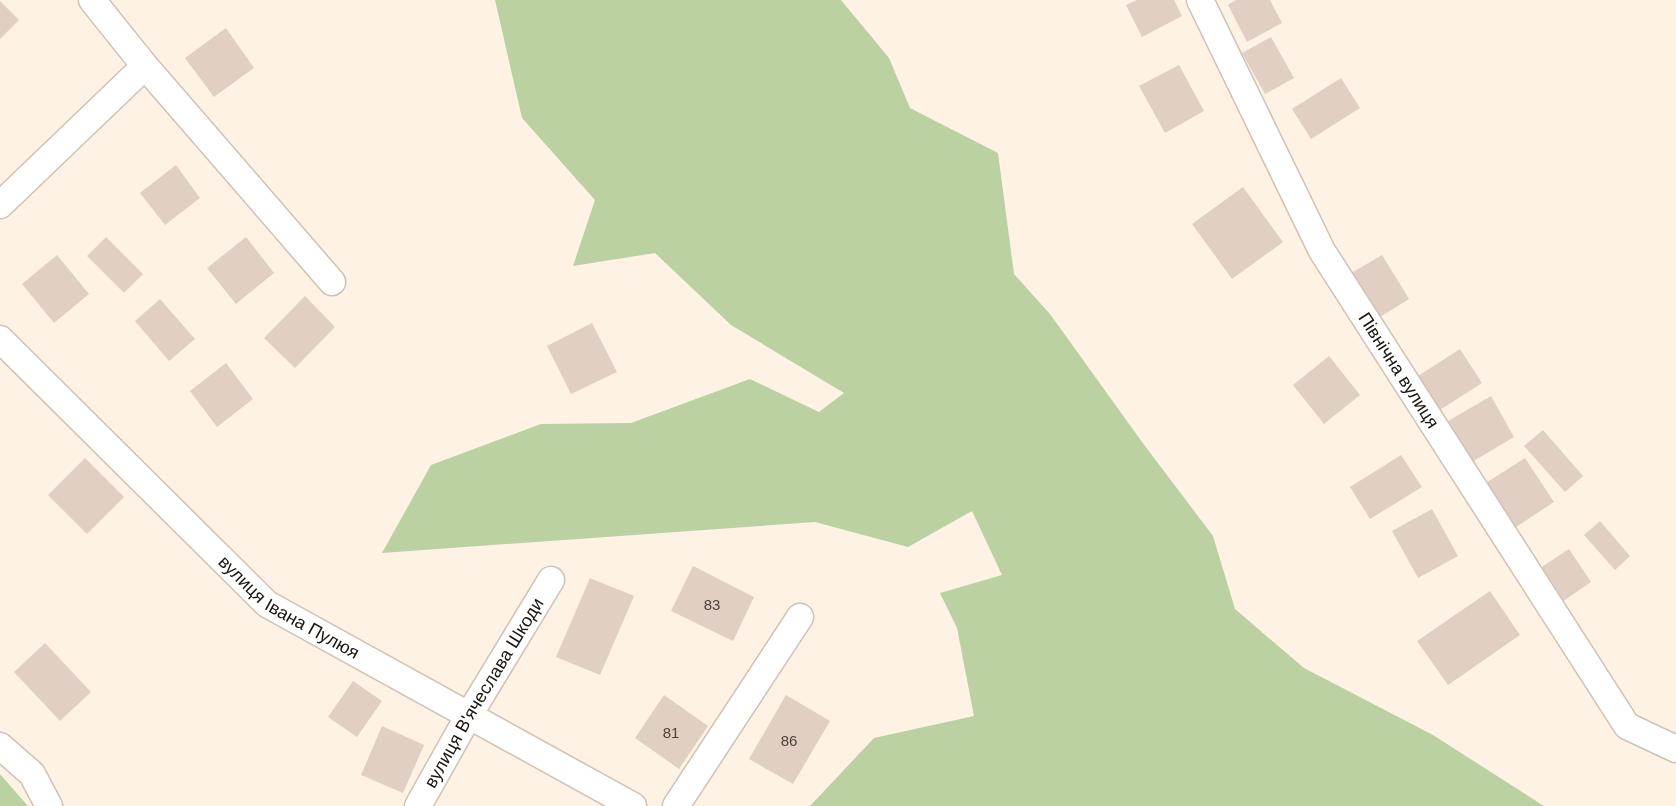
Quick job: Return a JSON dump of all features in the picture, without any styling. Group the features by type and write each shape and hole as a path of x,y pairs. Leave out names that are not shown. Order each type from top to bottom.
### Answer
{"street":[{"path":"92,0 145,66 332,282"},
{"name":"Північна вулиця","path":"1200,0 1322,251 1627,726 1676,749"},
{"path":"0,205 145,66"},
{"name":"вулиця Івана Пулюя","path":"0,339 267,604 633,806"},
{"name":"вулиця В'ячеслава Шкоди","path":"418,806 469,715 551,580"},
{"path":"676,806 800,617"},
{"path":"0,746 32,774 49,806"}],"green space":[{"path":"495,0 841,0 889,58 910,108 998,153 1014,274 1050,314 1142,442 1213,536 1235,609 1304,668 1433,735 1544,806 810,806 874,738 974,716 957,628 940,593 1002,575 972,511 908,547 815,522 382,553 431,465 541,424 631,423 750,379 819,412 844,393 731,325 655,253 573,266 595,200 522,118"},
{"path":"0,774 28,806 0,806"}],"building":[{"path":"1137,0 1174,0 1182,16 1142,37 1126,5"},
{"path":"1236,0 1270,0 1282,23 1247,42 1228,5"},
{"path":"0,1 19,20 0,39"},
{"path":"226,28 254,68 214,97 185,58"},
{"path":"1271,37 1294,78 1265,94 1242,53"},
{"path":"1179,65 1204,111 1165,133 1139,86"},
{"path":"1341,78 1360,108 1311,139 1292,109"},
{"path":"176,165 200,198 165,225 140,193"},
{"path":"1243,187 1283,242 1232,279 1192,224"},
{"path":"106,237 143,274 124,293 87,256"},
{"path":"246,237 274,273 236,304 207,268"},
{"path":"57,255 89,294 54,323 22,284"},
{"path":"1382,255 1409,299 1375,320 1348,275"},
{"path":"305,296 335,327 295,368 264,338"},
{"path":"160,299 195,339 169,361 135,321"},
{"path":"592,323 617,372 571,394 547,346"},
{"path":"1460,349 1482,383 1440,410 1418,376"},
{"path":"1329,356 1360,395 1324,424 1293,385"},
{"path":"226,363 253,399 217,427 190,391"},
{"path":"1491,396 1514,437 1467,465 1443,424"},
{"path":"1543,430 1583,476 1565,492 1524,446"},
{"path":"1401,455 1422,487 1370,519 1350,487"},
{"path":"85,458 124,497 87,534 48,495"},
{"path":"1525,458 1554,502 1513,529 1484,484"},
{"path":"1432,509 1458,556 1418,578 1392,531"},
{"path":"1600,521 1630,556 1615,570 1584,535"},
{"path":"1569,549 1591,582 1556,606 1534,572"},
{"path":"693,566 754,597 733,641 671,611"},
{"path":"590,578 634,596 600,675 556,657"},
{"path":"1490,591 1520,635 1448,685 1417,641"},
{"path":"45,643 91,692 60,721 14,672"},
{"path":"353,681 382,701 357,737 328,717"},
{"path":"664,695 708,726 679,769 635,738"},
{"path":"786,695 830,721 793,784 749,759"},
{"path":"382,726 424,745 403,793 361,775"}]}
